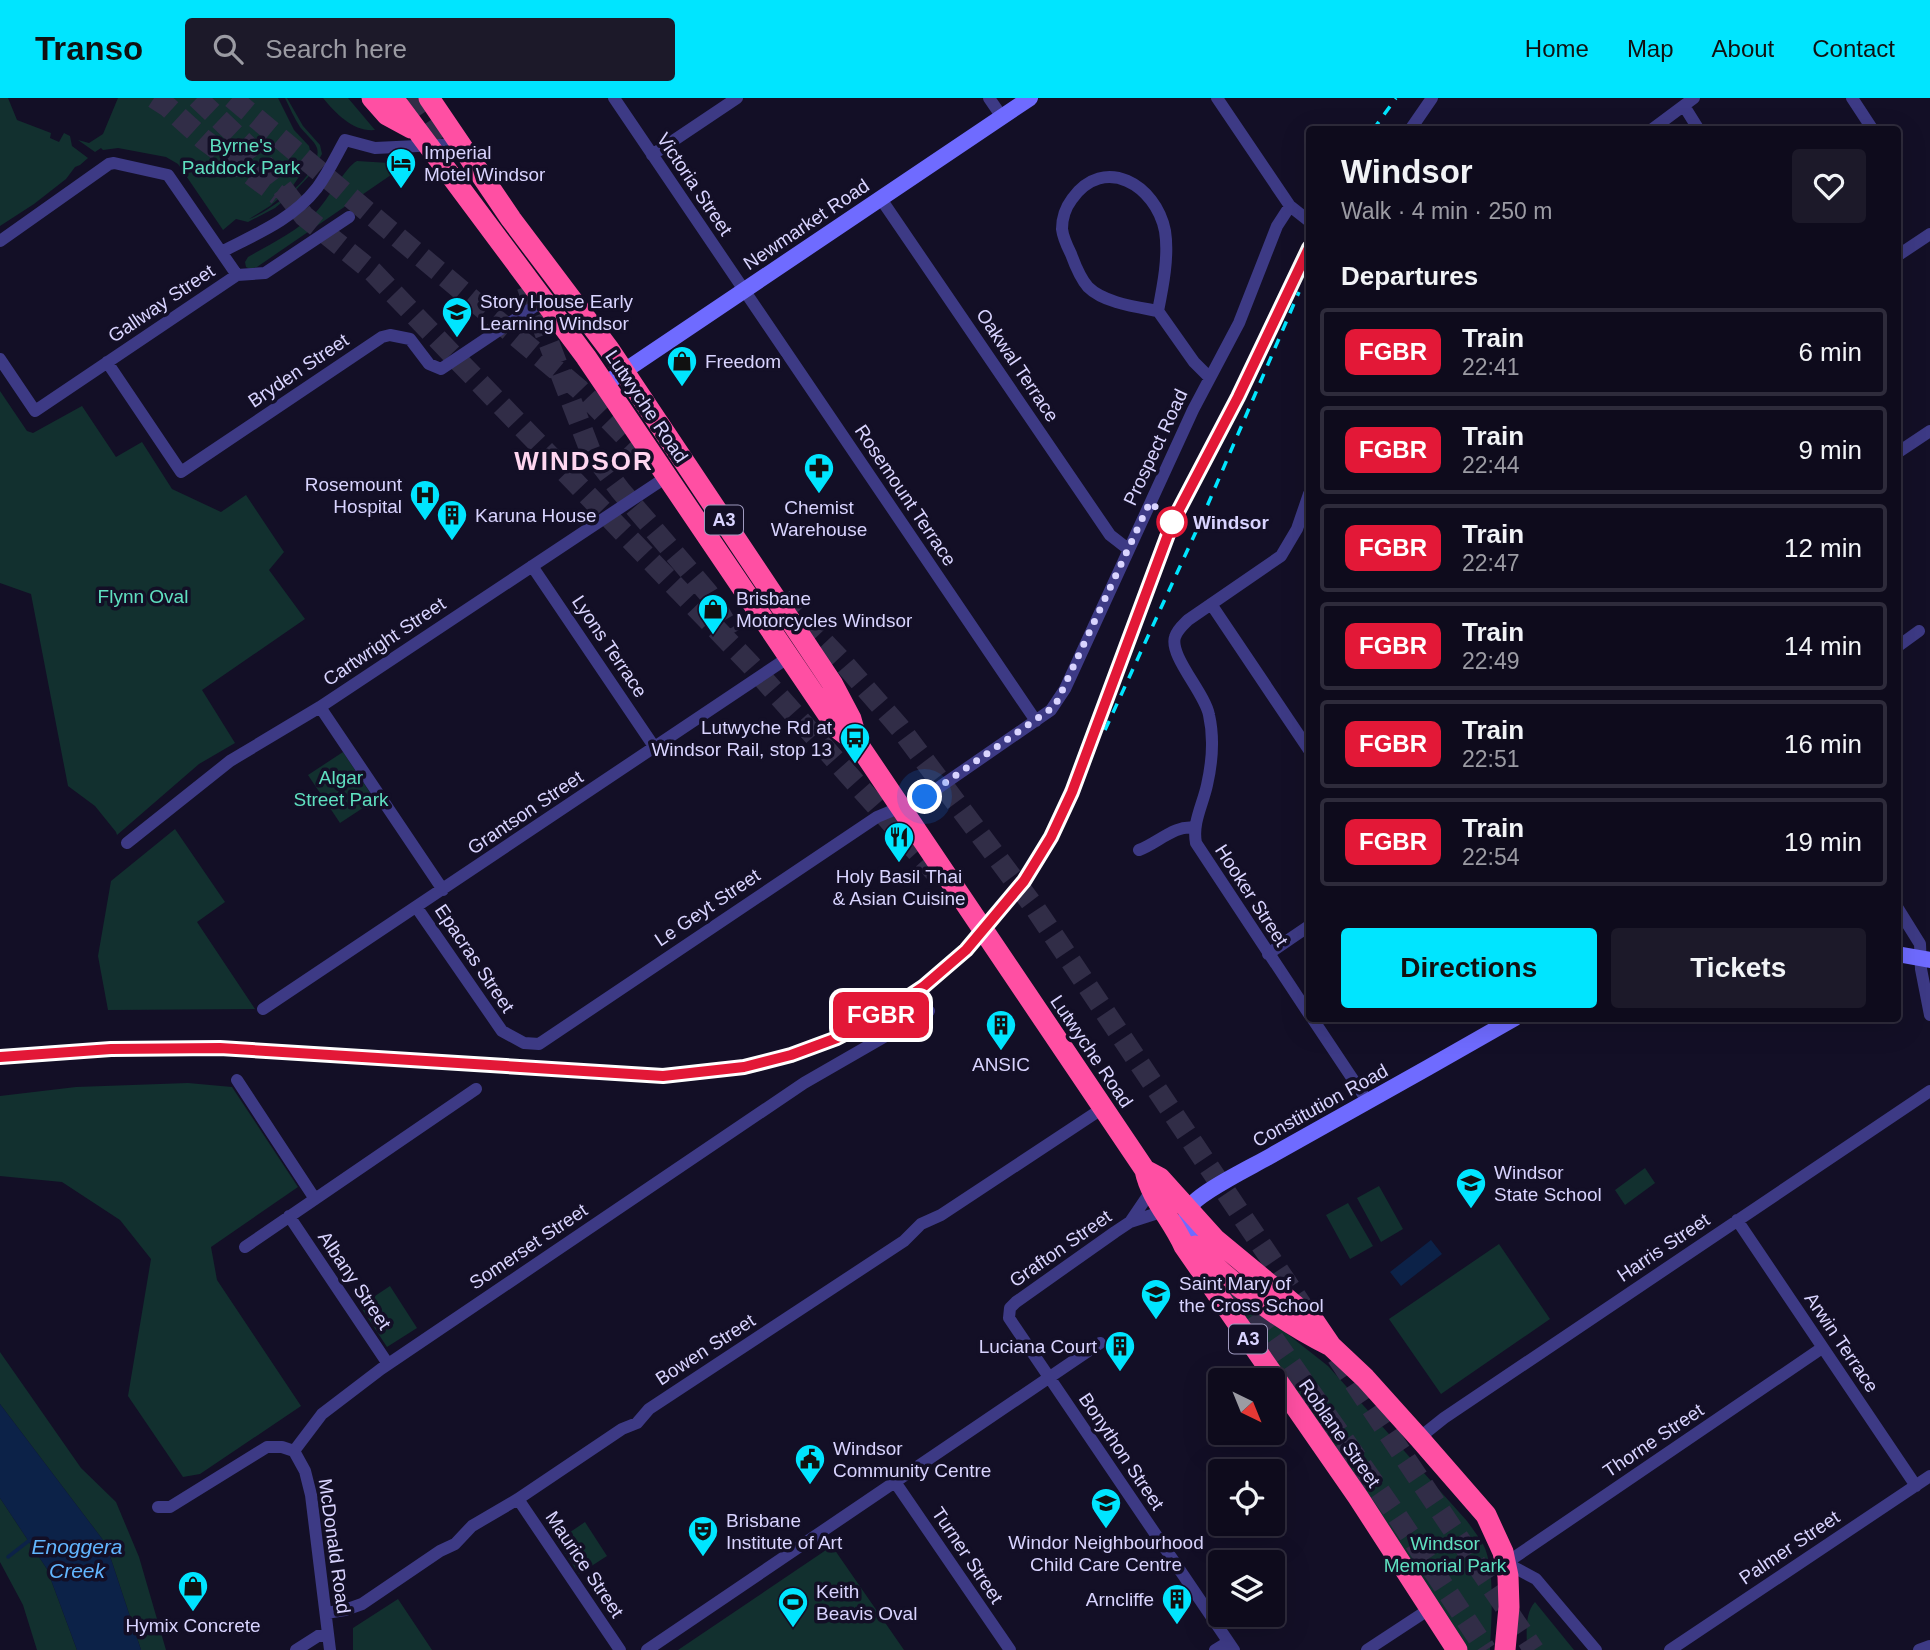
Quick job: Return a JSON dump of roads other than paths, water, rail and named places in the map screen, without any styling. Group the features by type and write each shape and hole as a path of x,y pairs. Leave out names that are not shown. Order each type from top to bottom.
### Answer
{"highway":[{"path":"372,98 387,115 425,140"},
{"name":"Lutwyche Road","path":"393,98 605,384 837,728 858,744"},
{"name":"Lutwyche Road","path":"429,98 623,371 840,697 851,719 858,744 1145,1170 1160,1178 1215,1239 1314,1321 1331,1346 1365,1378 1486,1515 1500,1542 1506,1563 1509,1599 1505,1650"},
{"name":"Roblane Street","path":"1145,1170 1151,1191 1178,1231 1184,1246 1358,1497 1457,1650"},
{"name":"Lutwyche Road","path":"1178,1231 1224,1273 1302,1332 1331,1346"}],"main road":[{"name":"Newmarket Road","path":"605,384 1030,98"},
{"path":"1901,955 1925,959"},
{"name":"Constitution Road","path":"1187,1211 1195,1202 1223,1183 1508,1022"},
{"path":"1187,1211 1187,1226 1199,1243 1200,1252"}],"street":[{"name":"Victoria Street","path":"614,98 744,291"},
{"path":"652,155 737,98"},
{"path":"989,98 1002,117"},
{"path":"1217,98 1290,206 1306,219"},
{"path":"1413,126 1432,98"},
{"path":"1852,98 1870,126"},
{"path":"1656,126 1689,102 1698,126"},
{"path":"221,252 275,225 294,212 323,179 345,140 375,148 425,140 460,144"},
{"path":"0,241 111,163 167,176 237,275"},
{"path":"1158,311 1166,241 1154,203 1138,186 1128,181 1106,178 1087,184 1068,205 1062,226 1066,243 1082,278 1090,289 1102,296 1158,311 1194,362 1210,378"},
{"name":"Oakwal Terrace","path":"881,199 1110,535 1128,549"},
{"name":"Prospect Road","path":"1055,706 1210,378 1239,323 1277,226 1290,206"},
{"name":"Gallway Street","path":"0,359 35,411 237,275 265,273 349,217"},
{"path":"1901,253 1930,234"},
{"name":"Rosemount Terrace","path":"744,291 1036,721"},
{"name":"Bryden Street","path":"107,362 181,472 383,337 390,335 410,339 429,364 441,369 544,300"},
{"path":"1901,450 1930,431"},
{"name":"Cartwright Street","path":"128,843 230,761 320,707 668,477"},
{"path":"1306,503 1297,529 1281,556 1211,604 1306,746"},
{"name":"Lyons Terrace","path":"532,566 655,748"},
{"name":"Hooker Street","path":"1211,604 1188,620 1175,636 1175,648 1203,697 1212,729 1207,784 1195,837 1199,850 1306,1010"},
{"path":"1901,645 1919,631"},
{"name":"Grantson Street","path":"263,1009 806,645"},
{"name":"Le Geyt Street","path":"538,1044 877,817 925,797 1055,706"},
{"path":"320,707 443,890"},
{"name":"Hooker Street","path":"1139,850 1181,827 1195,828"},
{"name":"Epacras Street","path":"417,908 502,1031 524,1043 538,1044"},
{"path":"1901,913 1920,942 1925,959 1921,969 1930,1015"},
{"path":"1268,954 1306,928"},
{"name":"Somerset Street","path":"294,1451 322,1414 388,1364 804,1083 929,1011"},
{"name":"Hooker Street","path":"1314,1022 1368,1102"},
{"path":"237,1080 315,1199"},
{"path":"245,1247 476,1089"},
{"name":"Harris Street","path":"1419,1438 1444,1418 1930,1091"},
{"name":"Bowen Street","path":"326,1613 362,1604 440,1551 455,1544 472,1526 518,1499 622,1429 637,1423 649,1409 904,1241 922,1224 941,1215 1103,1108"},
{"name":"Grafton Street","path":"1130,1222 1151,1191"},
{"name":"Grafton Street","path":"1048,1378 1012,1326 1010,1308 1130,1222 1164,1211"},
{"name":"Albany Street","path":"289,1216 388,1364"},
{"name":"Arwin Terrace","path":"1737,1220 1916,1486"},
{"path":"647,1650 1100,1343"},
{"name":"Thorne Street","path":"1506,1563 1822,1348"},
{"name":"Bonython Street","path":"1048,1378 1231,1646"},
{"path":"158,1507 170,1507 267,1447 282,1447 294,1451"},
{"name":"McDonald Road","path":"294,1451 305,1471 311,1495 330,1650"},
{"name":"Palmer Street","path":"1670,1650 1930,1476"},
{"name":"Turner Street","path":"895,1482 1010,1650"},
{"name":"Maurice Street","path":"518,1499 620,1650"},
{"path":"1506,1563 1526,1572 1539,1583 1595,1650"},
{"path":"1367,1650 1431,1608"},
{"path":"296,1650 318,1636 328,1634"},
{"path":"1216,1650 1231,1646"},
{"path":"1919,1650 1930,1646"}],"water":[{"path":"1431,1240 1442,1254 1401,1286 1390,1272"},
{"name":"Enoggera Creek","path":"0,1404 106,1544 141,1650 77,1650 47,1569 0,1498"}],"waterway":[{"path":"8,1557 31,1539"}],"tunnel":[{"path":"154,98 203,139 278,195"},
{"path":"197,98 256,154 304,216 373,272 750,664 942,880"},
{"path":"232,98 579,389 650,462"},
{"path":"408,98 440,146"},
{"path":"527,286 590,450 620,490 708,593 732,634"},
{"path":"782,598 900,728 1035,908 1305,1310"},
{"path":"1238,1288 1397,1516 1486,1650"},
{"path":"1337,1357 1534,1650"}],"railway":[{"path":"1376,126 1396,98"},
{"path":"0,1057 111,1049 220,1048 663,1076 744,1067 791,1055 837,1038 878,1017 923,987 966,950 1024,881 1051,837 1072,792 1173,521 1239,397 1306,254"},
{"path":"1105,730 1199,525 1299,292"}],"train":[{"name":"FGBR","path":"0,1057 111,1049 220,1048 663,1076 744,1067 791,1055 837,1038 878,1017 923,987 966,950 1024,881 1051,837 1072,792 1173,521 1238,397 1306,254"}],"place":[{"name":"Imperial Motel Windsor","path":"401,190"},
{"name":"Story House Early Learning Windsor","path":"457,339"},
{"name":"Freedom","path":"682,388"},
{"name":"Chemist Warehouse","path":"819,495"},
{"name":"Rosemount Hospital","path":"425,522"},
{"name":"Windsor","path":"1172,522"},
{"name":"Karuna House","path":"452,542"},
{"name":"Brisbane Motorcycles Windsor","path":"713,636"},
{"name":"Lutwyche Rd at Windsor Rail, stop 13","path":"855,765"},
{"name":"Holy Basil Thai & Asian Cuisine","path":"899,864"},
{"name":"ANSIC","path":"1001,1052"},
{"name":"Windsor State School","path":"1471,1210"},
{"name":"Saint Mary of the Cross School","path":"1156,1321"},
{"name":"Luciana Court","path":"1120,1373"},
{"name":"Windsor Community Centre","path":"810,1486"},
{"name":"Windor Neighbourhood Child Care Centre","path":"1106,1530"},
{"name":"Brisbane Institute of Art","path":"703,1558"},
{"name":"Hymix Concrete","path":"193,1613"},
{"name":"Arncliffe","path":"1177,1626"},
{"name":"Keith Beavis Oval","path":"793,1629"}],"district":[{"name":"WINDSOR","path":"584,461"}],"park label":[{"name":"Byrne's Paddock Park","path":"241,156"},
{"name":"Flynn Oval","path":"143,596"},
{"name":"Algar Street Park","path":"341,788"},
{"name":"Windsor Memorial Park","path":"1445,1554"}]}
